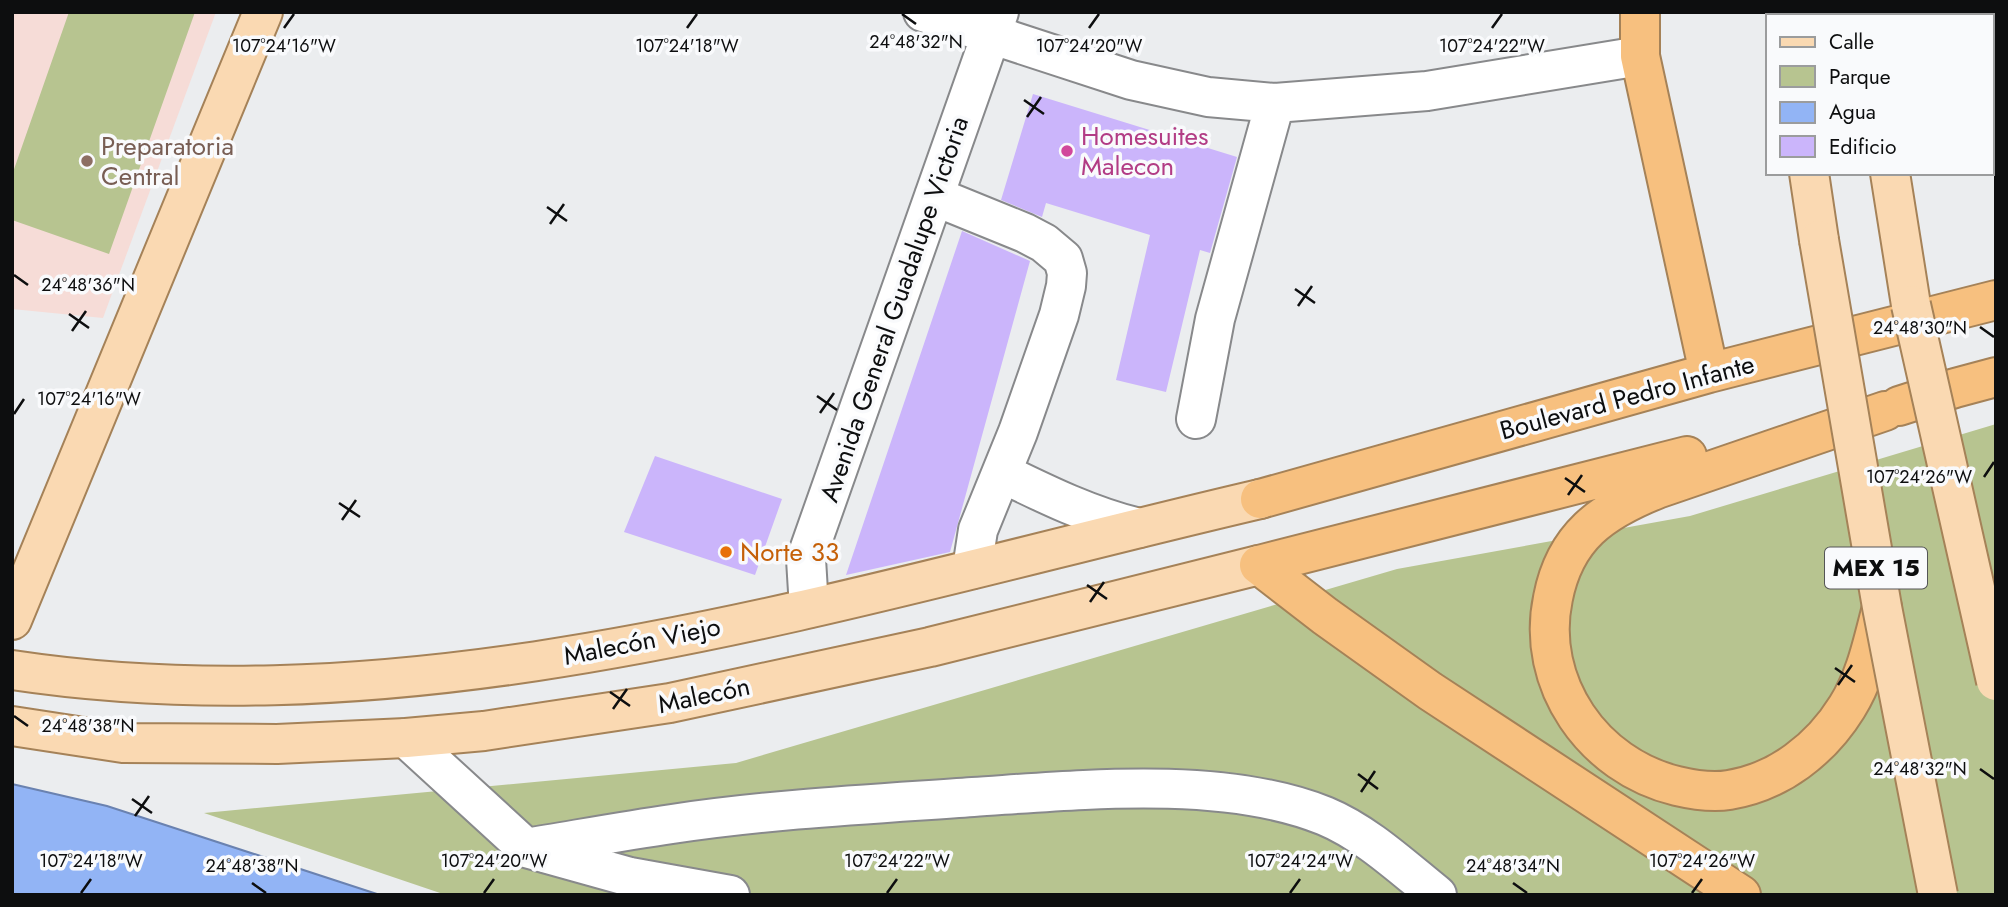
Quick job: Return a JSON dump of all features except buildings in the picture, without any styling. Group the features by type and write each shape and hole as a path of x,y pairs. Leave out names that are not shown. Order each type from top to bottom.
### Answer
{"highway":[{"path":"1640,12 1640,56 1709,373"},
{"name":"Boulevard Pedro Infante","path":"1260,499 1709,373 1996,300"},
{"path":"1882,607 1863,676 1827,734 1807,755 1784,771 1757,783 1729,790 1698,791 1661,782 1627,766 1604,749 1584,729 1566,699 1555,673 1549,642 1548,619 1557,578 1572,548 1595,522 1624,502 1972,379 1979,361 1996,352"},
{"path":"1272,576 1730,445 1885,411"},
{"path":"1272,576 1430,691 1741,895"}],"main road":[{"path":"12,620 263,12"},
{"name":"MEX 15","path":"1809,175 1882,607 1938,895"},
{"name":"MEX 15","path":"1890,175 1911,305 1996,681"},
{"name":"Malecón Viejo","path":"12,670 129,684 242,686 354,682 517,664 808,608 1260,499"},
{"name":"Malecón","path":"12,726 123,743 277,744 484,731 670,703 1272,576"}],"street":[{"path":"923,12 995,23 1131,80 1208,97 1275,103 1427,91 1640,56"},
{"name":"Avenida General Guadalupe Victoria","path":"808,608 806,559 995,23"},
{"path":"1196,418 1215,319 1275,103"},
{"path":"934,196 1044,243 1063,260 1067,272 1059,315 1002,473 978,530 972,569"},
{"path":"1002,473 1058,501 1104,519 1139,528"},
{"path":"406,738 526,848 630,877 730,895"},
{"path":"526,848 674,824 818,808 1092,789 1220,791 1282,803 1325,816 1354,832 1437,895"}],"shaded area":[{"name":"Preparatoria Central","path":"12,12 216,12 103,318 12,309"}],"green space":[{"name":"Preparatoria Central","path":"69,12 195,12 109,254 12,220 12,175"},
{"path":"1996,424 1996,895 446,895 204,813 736,763 1397,569 1690,516"}],"water":[{"path":"12,784 107,806 380,895 12,895"}],"place":[{"name":"Homesuites Malecon","path":"1067,151"},
{"name":"Preparatoria Central","path":"87,161"},
{"name":"Norte 33","path":"726,552"}]}
